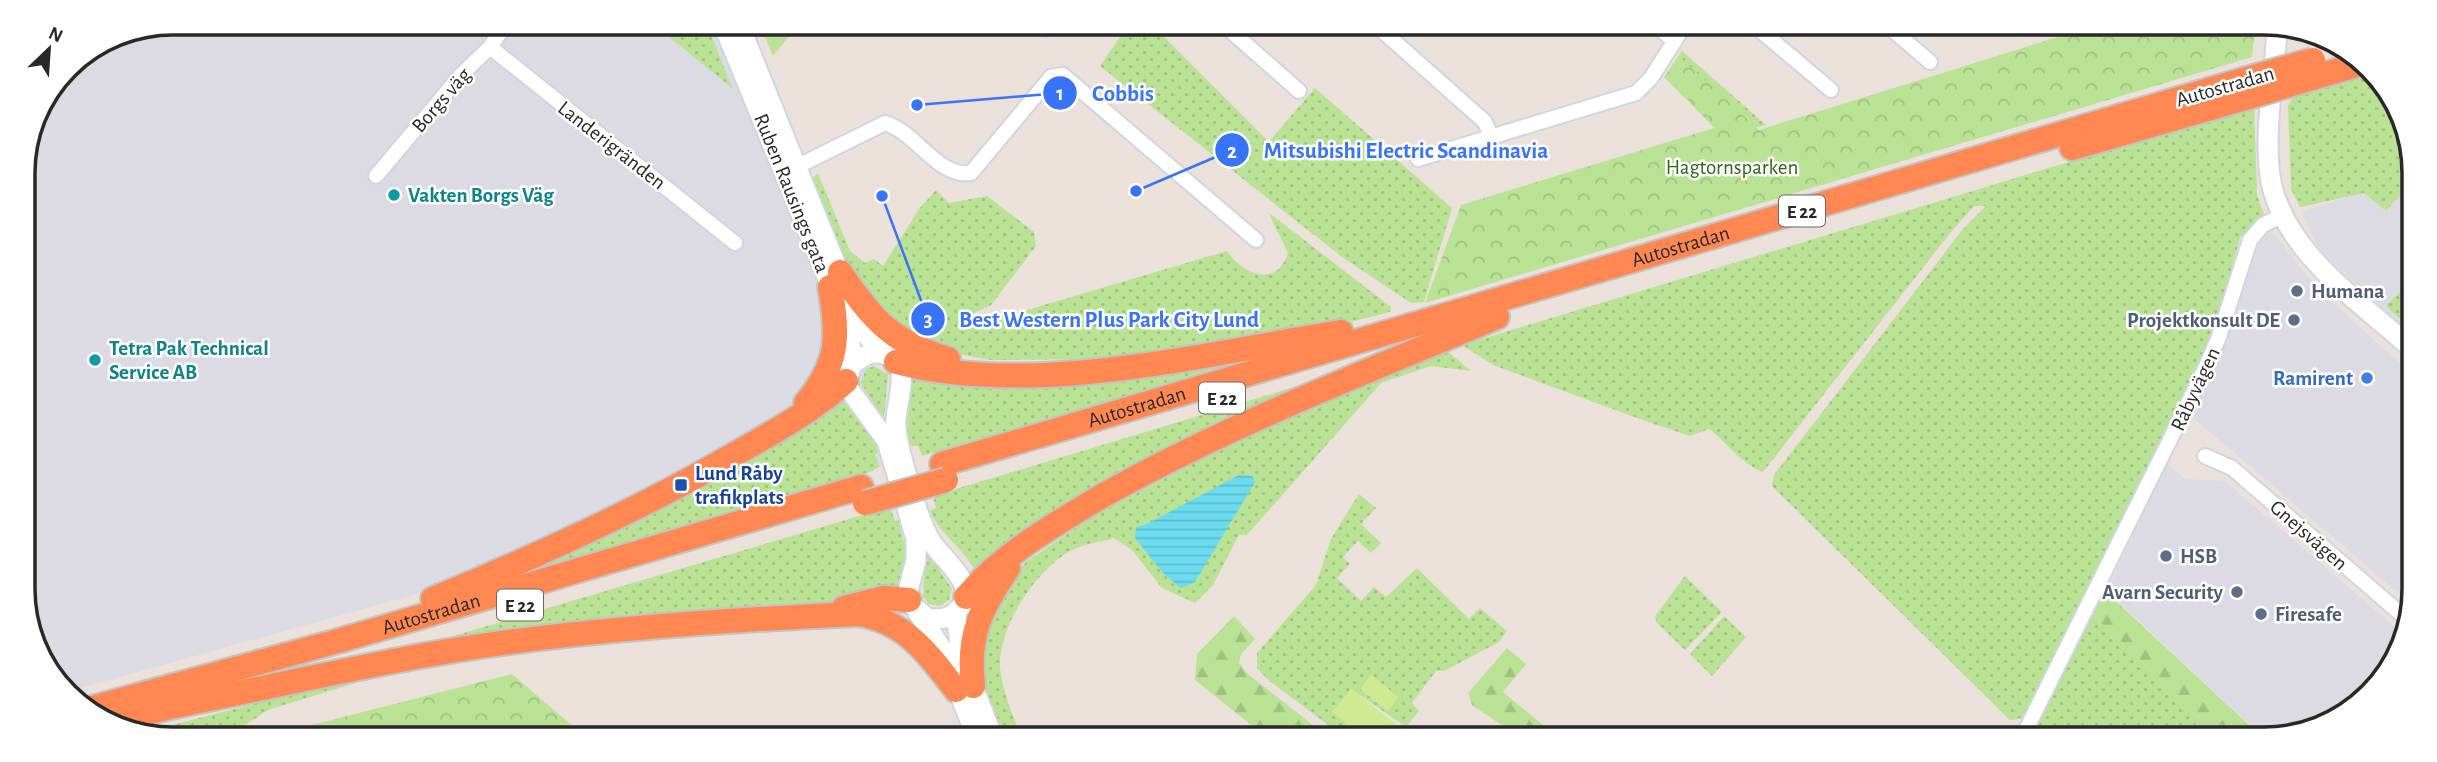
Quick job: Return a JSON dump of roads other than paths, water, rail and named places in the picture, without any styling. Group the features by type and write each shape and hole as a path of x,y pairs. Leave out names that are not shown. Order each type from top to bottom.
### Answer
{"highway":[{"name":"Autostradan","path":"2312,69 2335,55"},
{"name":"Autostradan","path":"101,706 1497,317 2312,69 2349,65"},
{"name":"Autostradan","path":"944,472 1442,316 2243,90"},
{"path":"835,280 904,343 950,360 1014,374"},
{"path":"789,422 815,391 832,362 836,328 835,280"},
{"path":"890,358 939,370 1014,374 1124,368 1442,316"},
{"path":"961,604 1022,548 1132,480 1223,433 1497,317"},
{"path":"338,641 602,526 681,485 825,399 849,372"},
{"name":"Autostradan","path":"127,718 863,495"},
{"path":"965,688 975,629 988,600 1022,548"},
{"path":"813,616 883,598 914,606"},
{"path":"175,706 380,664 508,642 619,630 858,614 892,624 925,650 965,688"}],"main road":[{"name":"Ruben Rausings gata","path":"728,35 790,170 835,280 849,331 849,372"},
{"name":"Ruben Rausings gata","path":"743,35 790,170"},
{"path":"2276,36 2268,146 2269,169 2281,216 2316,261 2402,340"},
{"name":"Ruben Rausings gata","path":"835,280 861,325 890,358"},
{"path":"974,727 965,688 958,643 963,581 931,542 915,503 896,428 903,378 890,358 866,354 849,372 851,396 884,434 914,532 917,553 914,606 942,649 965,688 987,727"},
{"path":"914,606 937,619 961,604"}],"street":[{"name":"Borgs väg","path":"376,176 498,35"},
{"path":"1235,35 1299,91"},
{"path":"1387,35 1485,122 1491,136"},
{"path":"1667,35 1674,41"},
{"path":"1418,159 1636,93 1651,78 1678,35"},
{"path":"1766,35 1831,90"},
{"path":"1898,35 1930,62"},
{"name":"Landerigränden","path":"490,47 735,243"},
{"path":"790,170 886,123 901,130 952,170 971,173 1051,77 1063,75 1256,240"},
{"name":"Råbyvägen","path":"2027,727 2205,369 2219,337 2250,240 2263,225 2281,216"},
{"name":"Gnejsvägen","path":"2205,456 2232,468 2400,613"}],"water":[{"path":"1239,475 1252,476 1255,482 1195,582 1181,588 1163,573 1135,538 1136,527 1147,524"}],"place":[{"name":"Cobbis","path":"917,105"},
{"name":"Mitsubishi Electric Scandinavia","path":"1136,191"},
{"name":"Vakten Borgs Väg","path":"394,195"},
{"name":"Best Western Plus Park City Lund","path":"882,196"},
{"name":"Humana","path":"2297,291"},
{"name":"Projektkonsult DE","path":"2294,320"},
{"name":"Tetra Pak Technical Service AB","path":"95,360"},
{"name":"Ramirent","path":"2367,378"},
{"name":"Lund Råby trafikplats","path":"681,485"},
{"name":"HSB","path":"2166,556"},
{"name":"Avarn Security","path":"2237,592"},
{"name":"Firesafe","path":"2261,614"}],"park label":[{"name":"Hagtornsparken","path":"1732,167"}]}
